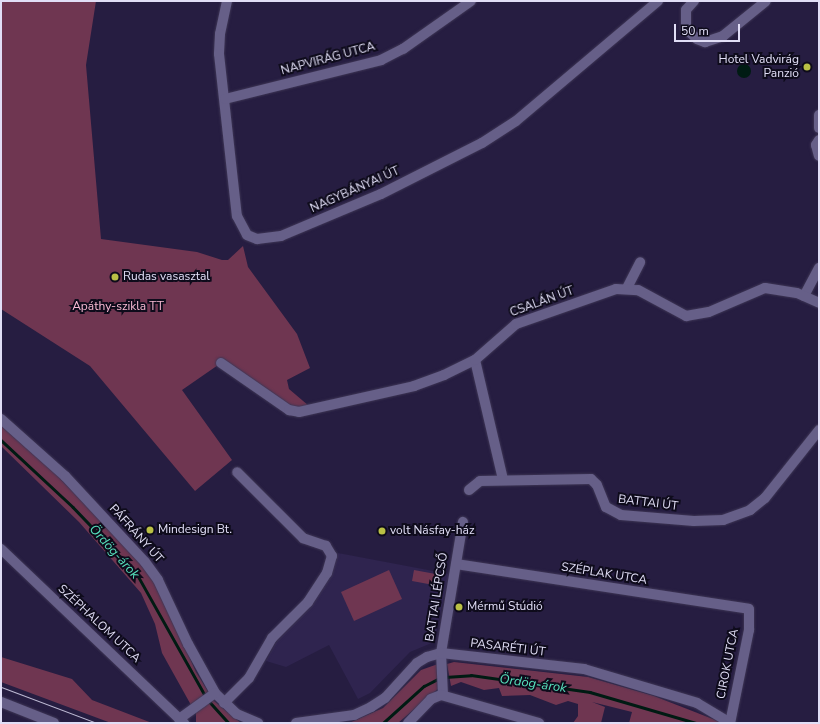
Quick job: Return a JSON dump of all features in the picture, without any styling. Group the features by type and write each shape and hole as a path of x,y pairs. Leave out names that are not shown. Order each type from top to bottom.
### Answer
{"street":[{"name":"NAGYBÁNYAI ÚT","path":"227,1 220,34 237,216 247,235 257,240 268,239 381,194 482,143 516,121 658,1"},
{"name":"NAPVIRÁG UTCA","path":"225,100 381,60 403,49 471,1"},
{"path":"694,1 686,10 686,29 697,39 705,42 723,36 766,1"},
{"path":"819,115 819,128"},
{"path":"819,140 816,145 819,156"},
{"path":"627,288 640,262"},
{"path":"804,296 819,268"},
{"name":"CSALÁN ÚT","path":"221,363 289,410 299,412 414,386 475,360 516,324 608,291 627,288 638,290 686,316 710,312 765,288 780,289 804,296 819,303"},
{"path":"469,490 480,481 503,479 475,360"},
{"name":"PÁFRÁNY ÚT","path":"1,419 65,476 145,562 158,580 188,644 215,693"},
{"name":"BATTAI ÚT","path":"503,479 591,479 597,485 606,507 616,513 694,521 722,520 750,510 765,498 819,430"},
{"path":"224,703 249,678 272,638 308,602 327,573 332,556 326,546 303,538 236,472"},
{"name":"BATTAI LÉPCSŐ","path":"443,691 441,653 463,522"},
{"name":"SZÉPHALOM UTCA","path":"1,550 182,721"},
{"name":"SZÉPLAK UTCA","path":"456,564 749,609"},
{"name":"CIROK UTCA","path":"730,723 749,630 749,609"},
{"name":"PASARÉTI ÚT","path":"296,723 339,717 366,709 385,698 417,663 427,657 441,653 584,669 697,703 730,723"},
{"path":"408,723 431,699 443,691 539,723"},
{"path":"182,721 199,705 215,693 224,703 244,718 258,723"},
{"path":"1,702 54,723"}],"shaded area":[{"path":"741,64 747,64 751,68 751,74 747,78 741,78 737,74 737,68"},
{"path":"338,553 449,574 434,642 410,652 370,693 358,699 329,645 286,667 266,661 277,641 301,616 328,577"}],"green space":[{"name":"Apáthy-szikla TT","path":"1,1 96,1 86,65 101,239 197,252 222,260 228,260 243,246 248,267 297,334 310,368 287,380 289,389 309,406 294,408 221,363 182,390 232,460 195,491 90,366 1,309"},
{"path":"1,425 54,472 146,569 160,592 196,672 214,701 241,723 196,723 196,714 162,653 155,624 141,593 79,522 1,446"},
{"path":"389,570 402,599 354,621 341,592"},
{"path":"414,570 441,575 439,586 412,581"},
{"path":"1,657 72,679 92,700 152,723 111,723 1,682"},
{"path":"454,662 588,677 654,696 723,723 629,723 632,712 592,702 605,707 601,723 573,723 578,716 578,704 568,701 556,705 530,695 502,696 499,688 484,690 461,682 451,686 447,664"},
{"path":"438,664 439,688 398,723 349,723 383,708 421,670"}],"waterway":[{"name":"Ördög-árok","path":"1,440 73,507 137,574 206,697"},
{"name":"Ördög-árok","path":"445,677 471,675 590,692 696,723"},
{"name":"Ördög-árok","path":"383,723 424,686 440,678"},
{"name":"Ördög-árok","path":"209,701 229,723"}],"tram line":[{"path":"1,687 97,723"}],"place":[{"name":"Hotel Vadvirág Panzió","path":"807,67"},
{"name":"Rudas vasasztal","path":"115,277"},
{"name":"Mindesign Bt.","path":"150,530"},
{"name":"volt Násfay-ház","path":"382,531"},
{"name":"Mérmű Stúdió","path":"459,607"}]}
